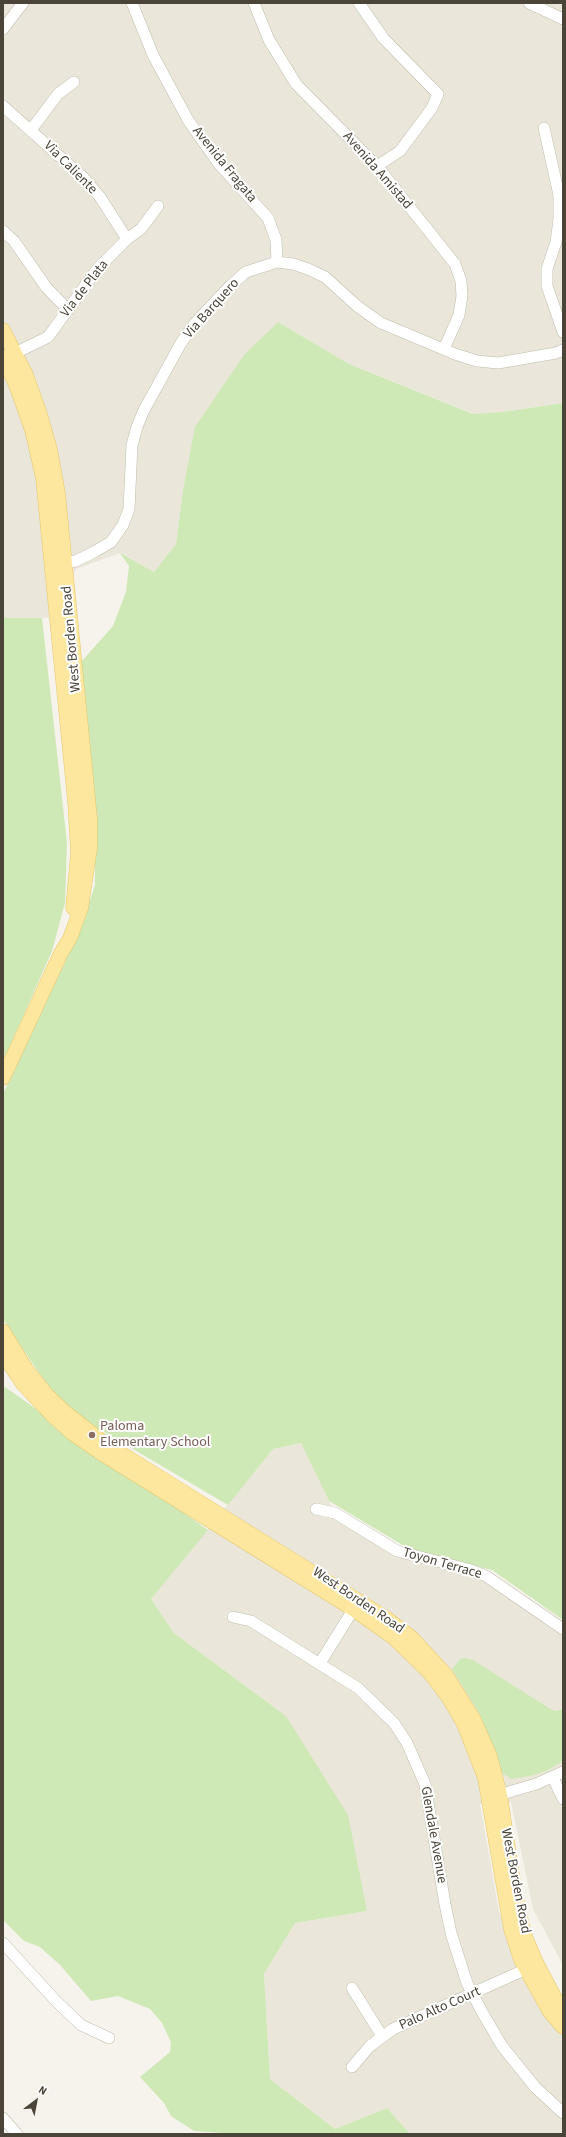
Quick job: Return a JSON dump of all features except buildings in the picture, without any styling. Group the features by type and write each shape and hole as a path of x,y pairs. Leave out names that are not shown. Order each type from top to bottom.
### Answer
{"main road":[{"name":"West Borden Road","path":"3,330 6,357 37,404 50,449 58,493 59,564 90,819 90,848 81,908 70,938 61,953 3,1078"},
{"name":"West Borden Road","path":"3,1331 9,1362 52,1415 72,1433 101,1453 412,1638 446,1675 460,1695 483,1740 491,1762 511,1929 532,1967 563,2010"},
{"name":"West Borden Road","path":"532,1967 550,2012 563,2027"}],"street":[{"path":"3,29 24,3"},
{"name":"Avenida Fragata","path":"132,3 153,55 188,120 219,164 268,218 276,240 277,262"},
{"name":"Avenida Amistad","path":"254,3 270,40 296,84 377,166 455,264 461,281 462,296 459,315 444,349"},
{"path":"359,3 384,39 438,94 432,108 400,150 377,166"},
{"path":"529,3 563,19"},
{"path":"31,130 58,94 74,82"},
{"name":"Via Caliente","path":"3,106 83,177 100,197 127,238"},
{"path":"544,128 558,195 560,220 556,242 547,269 548,286 563,332"},
{"name":"Via de Plata","path":"6,357 48,338 98,268 127,238 141,229 158,206"},
{"path":"3,231 14,241 46,287 68,310"},
{"name":"Via Barquero","path":"59,564 94,552 111,542 123,525 129,509 132,445 137,427 181,343 195,323 231,285 246,272 277,262 293,264 308,269 325,277 358,306 382,323 477,361 498,363 556,354 563,350"},
{"name":"Toyon Terrace","path":"316,1509 335,1513 397,1551 471,1570 486,1576 563,1629"},
{"path":"320,1663 356,1605"},
{"name":"Glendale Avenue","path":"233,1618 251,1620 358,1688 381,1709 398,1729 417,1762 425,1784 430,1805 451,1933 472,1994 502,2046 535,2087 563,2113"},
{"path":"494,1797 558,1775 563,1799"},
{"path":"3,1943 56,2002 82,2026 109,2038"},
{"name":"Palo Alto Court","path":"352,2066 370,2046 393,2029 532,1967"},
{"path":"352,1988 382,2036"},
{"path":"3,2118 17,2134"}],"shaded area":[{"path":"3,3 563,3 563,403 503,412 474,414 349,364 278,322 196,426 183,490 176,544 154,572 120,553 76,569 57,617 3,620"},
{"path":"301,1443 335,1513 389,1547 471,1570 563,1629 563,1965 533,1909 511,1802 480,1804 499,1912 559,2032 563,2035 563,2134 410,2134 387,2108 335,2129 270,2079 264,1974 295,1923 367,1911 286,1716 174,1633 151,1599 273,1449"}],"green space":[{"path":"278,322 349,364 473,414 503,412 563,403 563,1620 492,1570 409,1549 329,1501 301,1443 273,1449 228,1505 87,1422 51,1391 3,1319 3,1094 80,930 95,885 95,808 81,662 113,626 126,592 129,566 120,553 154,572 176,544 183,490 195,427 244,355"},
{"path":"3,618 42,618 67,843 65,903 52,951 3,1062"},
{"path":"5,1387 208,1530 151,1599 174,1633 286,1716 348,1815 367,1911 295,1923 264,1974 270,2079 335,2129 387,2108 410,2134 239,2134 194,2131 171,2116 164,2103 140,2077 170,2052 171,2042 162,2023 150,2009 118,1996 91,2001 60,1965 40,1947 24,1941 3,1920 3,1388"},
{"path":"466,1658 473,1660 552,1710 557,1711 563,1709 563,1761 546,1771 534,1775 512,1779 502,1773 490,1738 479,1713 452,1669 460,1659"}],"place":[{"name":"Paloma Elementary School","path":"92,1435"}]}
